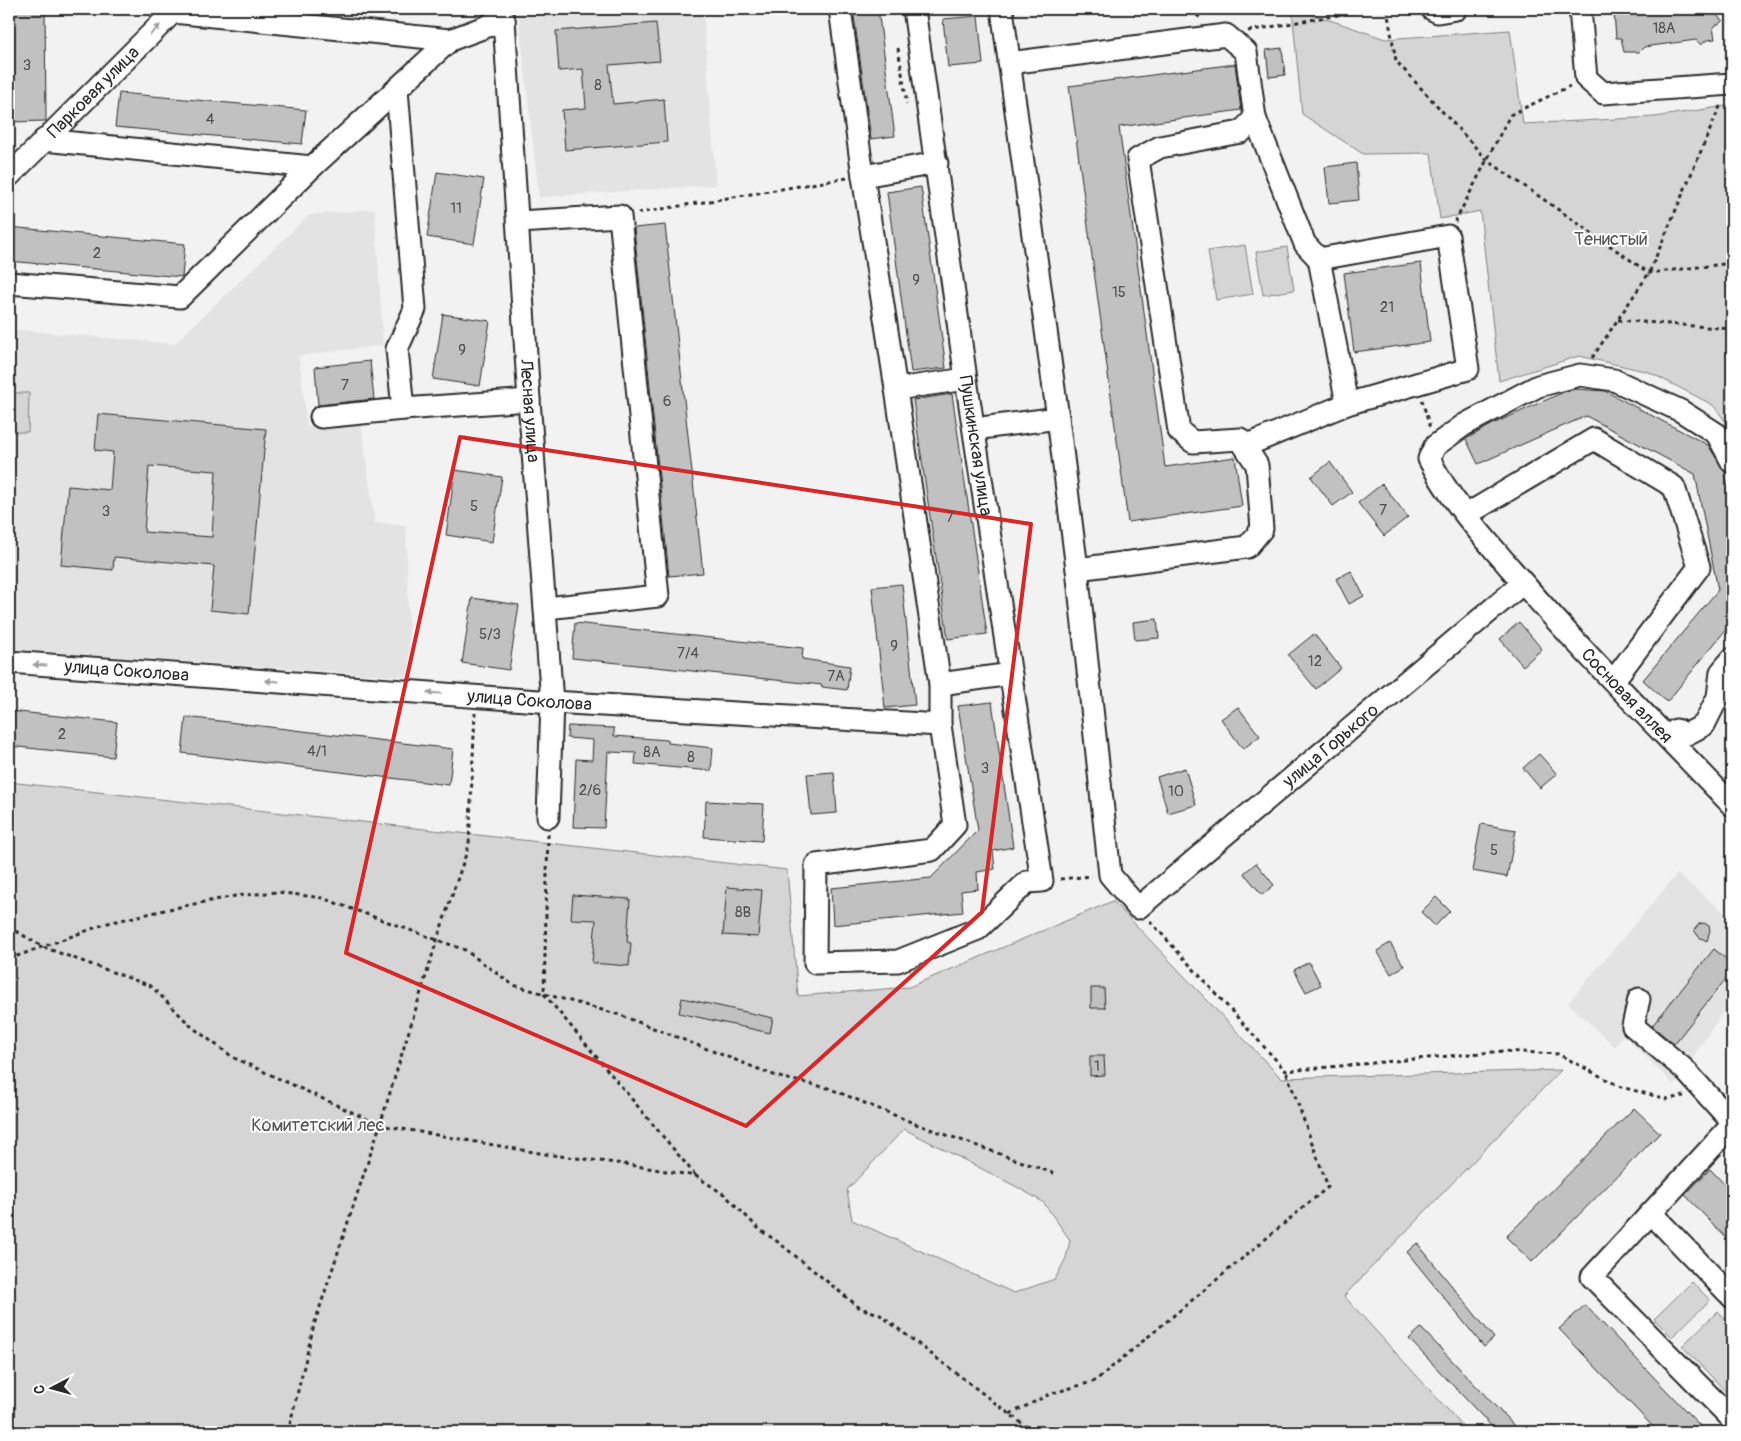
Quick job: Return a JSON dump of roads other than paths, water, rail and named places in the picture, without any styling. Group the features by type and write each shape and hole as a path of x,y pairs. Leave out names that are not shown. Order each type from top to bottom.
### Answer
{"street":[{"path":"840,9 863,176 940,684 940,726"},
{"name":"Пушкинская улица","path":"914,9 966,379 1042,881 1027,882 978,929 898,961 815,962 816,865 932,850 955,825 940,726"},
{"path":"1002,9 1077,570 1247,547 1262,529 1257,465 1240,439 1193,442 1179,431 1138,159 1160,147 1241,132 1255,118"},
{"path":"1432,9 1438,12 1456,9"},
{"path":"1580,9 1586,78 1603,93 1731,84"},
{"path":"175,10 450,40"},
{"name":"Парковая улица","path":"9,176 175,10"},
{"path":"9,283 180,297 312,167 450,40 500,14"},
{"name":"Лесная улица","path":"500,14 518,222 552,702 548,817"},
{"path":"1009,63 1226,35 1246,52 1255,118 1305,244 1319,258 1347,404"},
{"path":"397,89 415,308 397,349 403,410"},
{"path":"44,140 312,167"},
{"path":"863,176 937,164"},
{"path":"518,222 620,216 658,596 546,608"},
{"path":"1245,446 1347,404 1468,369 1448,236 1319,258"},
{"name":"Сосновая аллея","path":"1732,462 1717,434 1681,411 1614,380 1580,375 1538,386 1464,425 1432,452 1437,474 1466,515 1523,583 1732,805"},
{"path":"896,389 966,379"},
{"path":"322,417 530,400"},
{"path":"974,429 1058,418"},
{"path":"1466,515 1594,439 1674,487 1698,567 1614,680"},
{"name":"улица Горького","path":"1077,570 1110,874 1138,908 1523,583"},
{"path":"1670,739 1676,730 1688,734 1704,725 1718,697 1721,672 1732,659"},
{"name":"улица Соколова","path":"9,662 552,702 940,726"},
{"path":"940,684 1011,674"},
{"path":"1639,999 1633,1026 1684,1069 1732,1124 1592,1277 1732,1419"},
{"path":"1651,1213 1732,1297"}],"park label":[{"name":"Тенистый","path":"1611,239"},
{"name":"Комитетский лес","path":"318,1125"}]}
